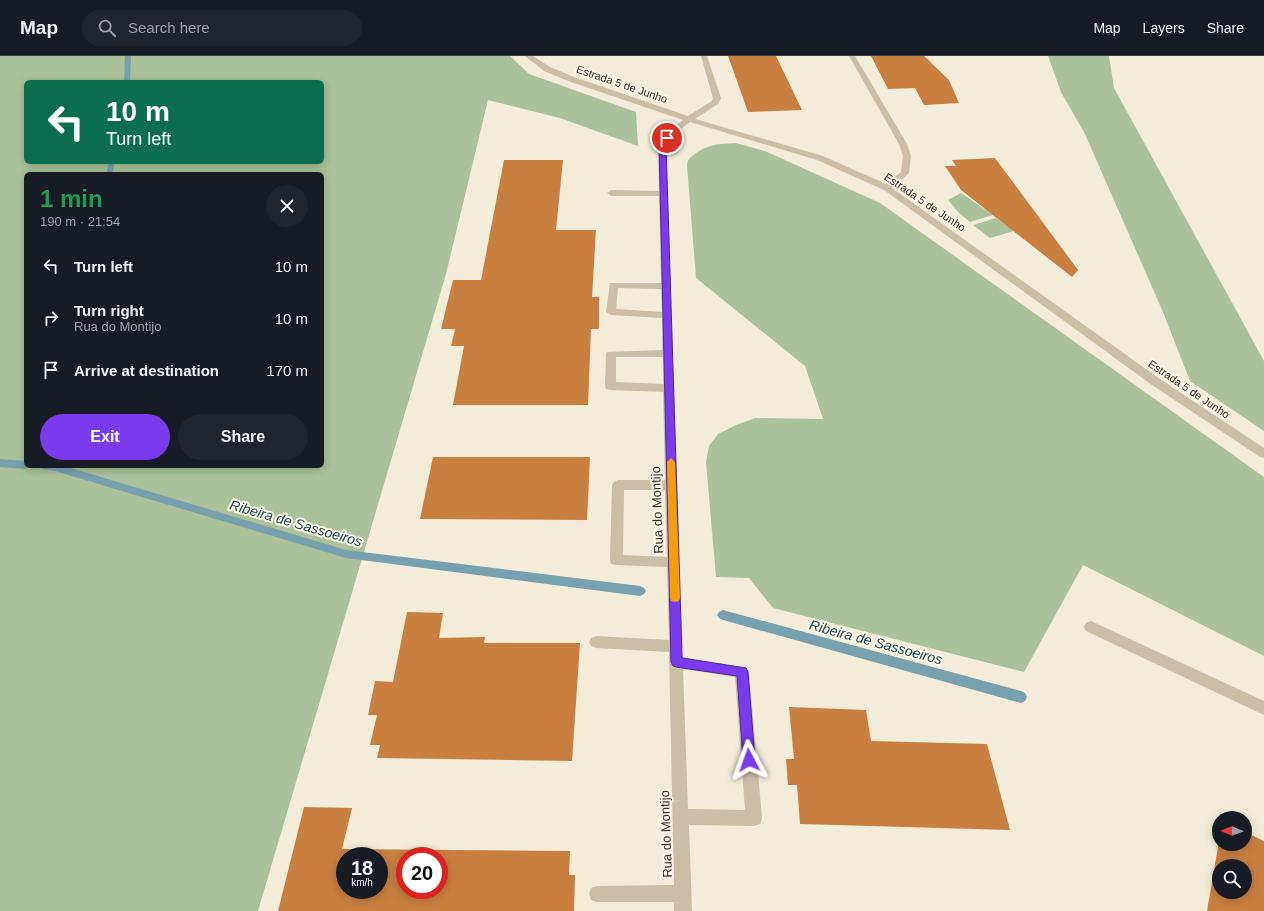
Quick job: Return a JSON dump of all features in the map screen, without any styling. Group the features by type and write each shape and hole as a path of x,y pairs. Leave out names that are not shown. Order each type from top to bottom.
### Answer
{"street":[{"name":"Estrada 5 de Junho","path":"528,56 547,69 570,79 688,119 820,158 887,188 1156,382 1264,454"},
{"name":"Rua do Montijo","path":"683,911 662,144 688,119 715,102 717,98 704,56"},
{"path":"852,56 902,144 907,156 905,174 887,188"},
{"path":"611,193 664,194"},
{"path":"666,286 613,285 611,312 667,315"},
{"path":"668,353 611,354 610,386 669,388"},
{"path":"672,485 618,485 616,560 674,562"},
{"path":"1090,627 1264,708"},
{"path":"596,642 676,646"},
{"path":"676,662 742,672 754,818 681,816"},
{"path":"597,894 683,893"}],"green space":[{"path":"0,56 510,56 529,74 636,112 638,146 560,118 488,100 446,274 258,911 0,911"},
{"path":"1048,56 1109,56 1114,88 1264,361 1264,431 1190,381 1163,312 1085,134 1061,92"},
{"path":"736,143 765,151 880,203 1264,477 1264,656 1083,565 1024,672 773,608 749,578 716,577 706,462 709,446 718,434 755,418 823,419 805,366 696,278 687,165 688,160 704,148"},
{"path":"961,193 993,215 970,222 960,214 948,200"},
{"path":"996,218 1014,231 990,238 973,225"}],"building":[{"path":"728,56 776,56 802,110 748,112"},
{"path":"871,56 924,56 949,80 959,103 924,105 915,88 888,89"},
{"path":"995,158 1078,270 1072,277 961,190 945,166 956,166 952,160"},
{"path":"504,160 563,160 556,230 596,230 592,297 599,297 599,329 591,329 588,405 453,405 464,346 451,346 455,329 441,329 453,280 481,280"},
{"path":"433,457 590,457 587,520 420,519"},
{"path":"407,612 443,613 439,638 485,637 484,643 580,643 572,761 377,758 380,745 370,745 377,715 368,715 375,681 393,682"},
{"path":"789,707 866,710 871,741 987,744 1010,830 800,824 797,785 788,785 786,759 794,759"},
{"path":"304,807 352,808 342,847 336,847 336,899 388,899 388,849 396,849 396,899 448,899 448,850 570,851 569,875 575,875 574,911 278,911"},
{"path":"1252,835 1264,841 1264,911 1207,911 1212,882 1212,899 1252,899 1252,859 1216,859 1217,851 1252,851"}],"waterway":[{"path":"127,80 128,56"},
{"path":"110,172 112,164"},
{"name":"Ribeira de Sassoeiros","path":"0,463 24,465"},
{"name":"Ribeira de Sassoeiros","path":"58,468 346,554 640,591"},
{"name":"Ribeira de Sassoeiros","path":"723,615 1021,697"}],"slow traffic":[{"path":"671,462 675,598"}],"route":[{"path":"667,138 662,144 676,662 742,672 749,760"}]}
